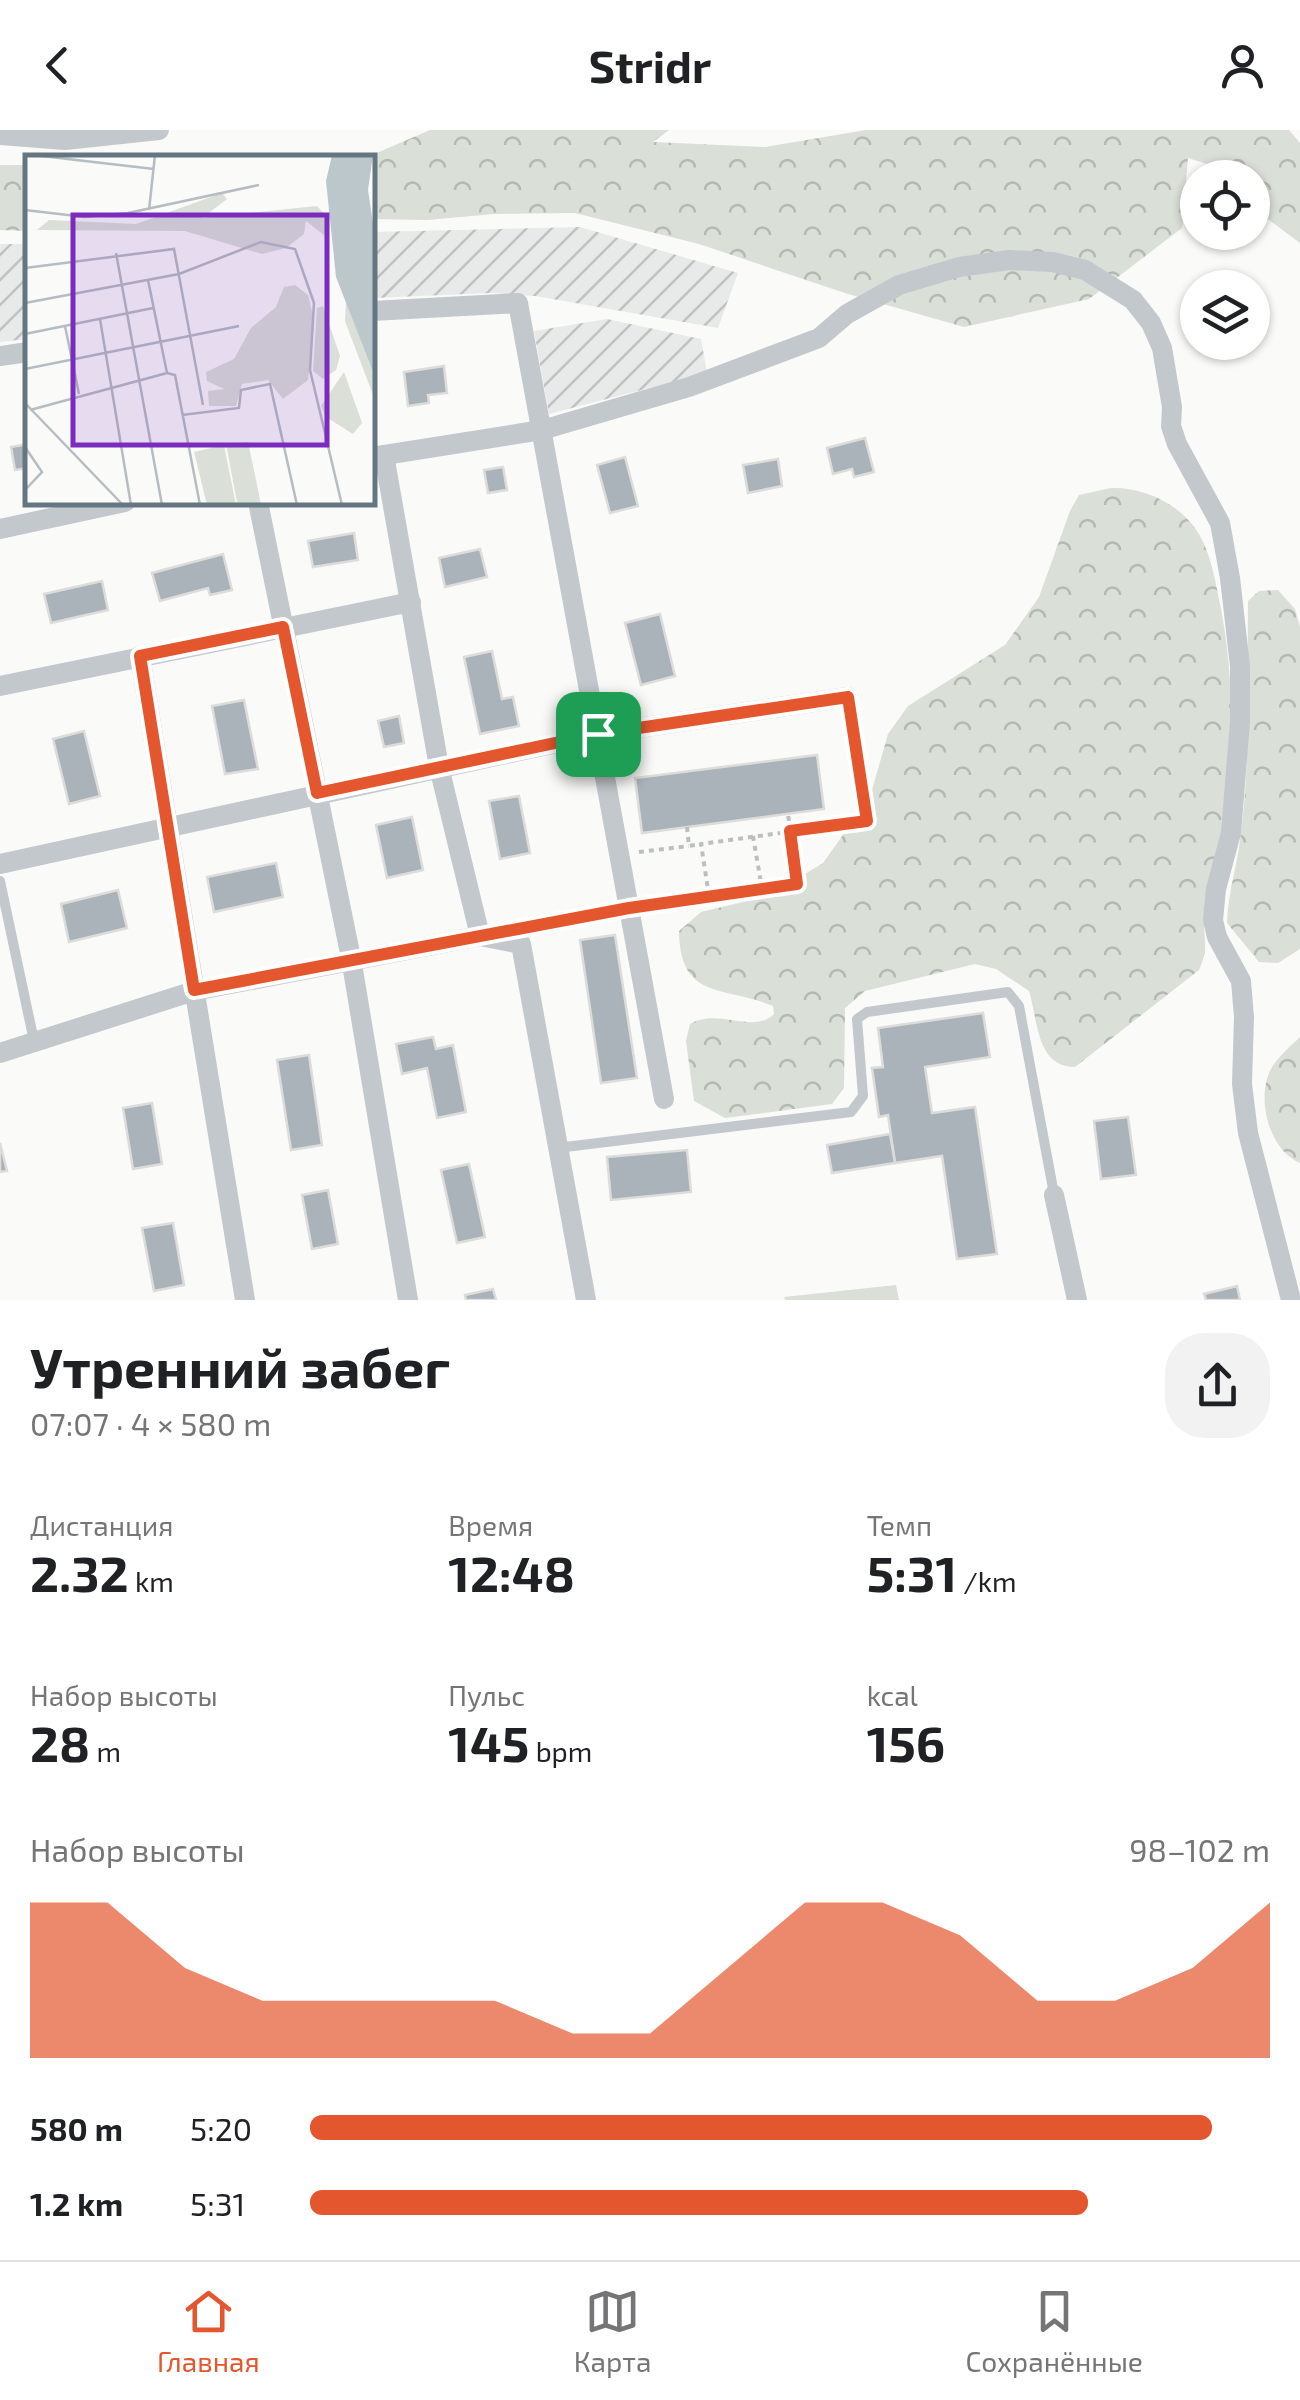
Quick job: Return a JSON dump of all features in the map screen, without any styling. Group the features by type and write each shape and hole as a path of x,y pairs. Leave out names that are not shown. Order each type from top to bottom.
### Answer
{"street":[{"path":"0,134 65,140 159,130"},
{"path":"480,936 439,767 411,602 378,456 542,430 689,388 819,338 846,314 900,284 959,267 1009,260 1053,262 1085,270 1133,300 1151,323 1162,348 1172,406 1171,426 1177,444 1220,523 1240,666 1240,722 1230,833 1216,889 1213,920 1241,982 1242,1084 1248,1133 1291,1300"},
{"path":"375,312 518,303 664,1100"},
{"path":"0,356 25,352"},
{"path":"0,529 111,505"},
{"path":"259,505 351,958 408,1300"},
{"path":"0,686 411,602"},
{"path":"140,656 246,1300"},
{"path":"0,864 598,734 848,697"},
{"path":"0,1053 194,990 480,936 522,944 586,1300"},
{"path":"1054,1195 1077,1300"}],"lane":[{"path":"0,881 34,1042"},
{"path":"556,1148 851,1112 863,1096 857,1019 867,1012 1008,992 1019,1006 1054,1195"}],"path":[{"path":"620,854 867,821 848,697"},
{"path":"517,929 797,884 788,814"},
{"path":"687,827 689,846"},
{"path":"753,836 762,888"},
{"path":"700,844 709,896"}],"shaded area":[{"path":"580,227 738,273 718,328 535,296 491,293 375,298 375,232"},
{"path":"0,244 25,244 25,339 0,342"},
{"path":"607,319 701,339 707,373 549,414 534,331"}],"green space":[{"path":"430,130 669,130 653,142 765,147 866,130 1289,130 1300,143 1300,243 1270,221 1270,160 1180,160 1180,230 1089,299 964,327 848,294 699,244 575,213 375,219 375,155 372,155"},
{"path":"0,165 25,165 25,231 0,230"},
{"path":"1111,488 1150,495 1184,515 1208,553 1221,609 1231,692 1231,746 1199,970 1075,1067 1062,1065 1046,1051 1029,991 996,969 975,964 865,991 845,1008 844,1088 832,1104 725,1118 694,1101 686,1041 690,1024 712,1018 756,1022 774,1014 773,1006 696,980 681,953 679,931 701,912 743,902 787,885 823,863 870,797 888,734 908,706 1005,645 1039,597 1079,495"},
{"path":"1278,590 1295,609 1300,627 1300,949 1278,963 1259,962 1227,923 1246,774 1248,601 1259,591"},
{"path":"1300,1037 1300,1163 1274,1137 1265,1098 1272,1068"},
{"path":"896,1285 899,1300 784,1297"}],"building":[{"path":"444,366 447,393 428,395 429,403 408,406 404,372"},
{"path":"865,438 874,472 854,477 852,469 833,474 827,448"},
{"path":"25,445 25,468 15,470 11,447"},
{"path":"625,457 638,506 610,513 597,465"},
{"path":"778,459 782,486 748,493 743,465"},
{"path":"503,467 507,490 488,493 484,470"},
{"path":"354,533 358,560 313,567 308,541"},
{"path":"480,549 487,577 445,587 439,558"},
{"path":"223,554 232,590 210,595 208,588 160,601 152,573"},
{"path":"102,581 108,610 51,623 44,594"},
{"path":"660,614 675,676 641,685 625,623"},
{"path":"492,651 502,699 513,697 519,726 480,734 464,657"},
{"path":"244,700 258,769 225,774 212,706"},
{"path":"399,716 404,743 384,747 378,721"},
{"path":"84,731 100,796 69,804 53,739"},
{"path":"817,755 824,809 642,833 635,778"},
{"path":"519,796 530,853 500,859 489,801"},
{"path":"412,817 423,870 387,878 376,825"},
{"path":"276,863 283,897 214,912 207,877"},
{"path":"118,890 127,928 69,942 61,904"},
{"path":"615,935 637,1078 601,1083 580,940"},
{"path":"983,1013 990,1057 925,1067 932,1113 975,1107 997,1254 957,1259 942,1156 895,1163 888,1115 879,1117 872,1068 883,1067 878,1028"},
{"path":"433,1037 436,1049 453,1045 466,1112 437,1118 427,1068 402,1074 396,1044"},
{"path":"309,1055 322,1145 291,1150 277,1060"},
{"path":"152,1103 162,1164 133,1169 123,1108"},
{"path":"1128,1117 1136,1175 1101,1179 1094,1121"},
{"path":"890,1134 895,1163 832,1173 827,1145"},
{"path":"0,1143 7,1171 0,1172"},
{"path":"687,1150 691,1192 611,1200 607,1157"},
{"path":"469,1164 485,1237 457,1243 441,1170"},
{"path":"328,1190 338,1244 312,1249 302,1195"},
{"path":"173,1223 184,1285 154,1291 142,1228"},
{"path":"1237,1286 1240,1300 1206,1300 1204,1294"},
{"path":"493,1289 496,1300 466,1300 465,1295"}],"route":[{"path":"283,627 317,793 598,734 848,697 867,821 790,831 797,884 629,908 194,990 140,656 283,627"}]}
